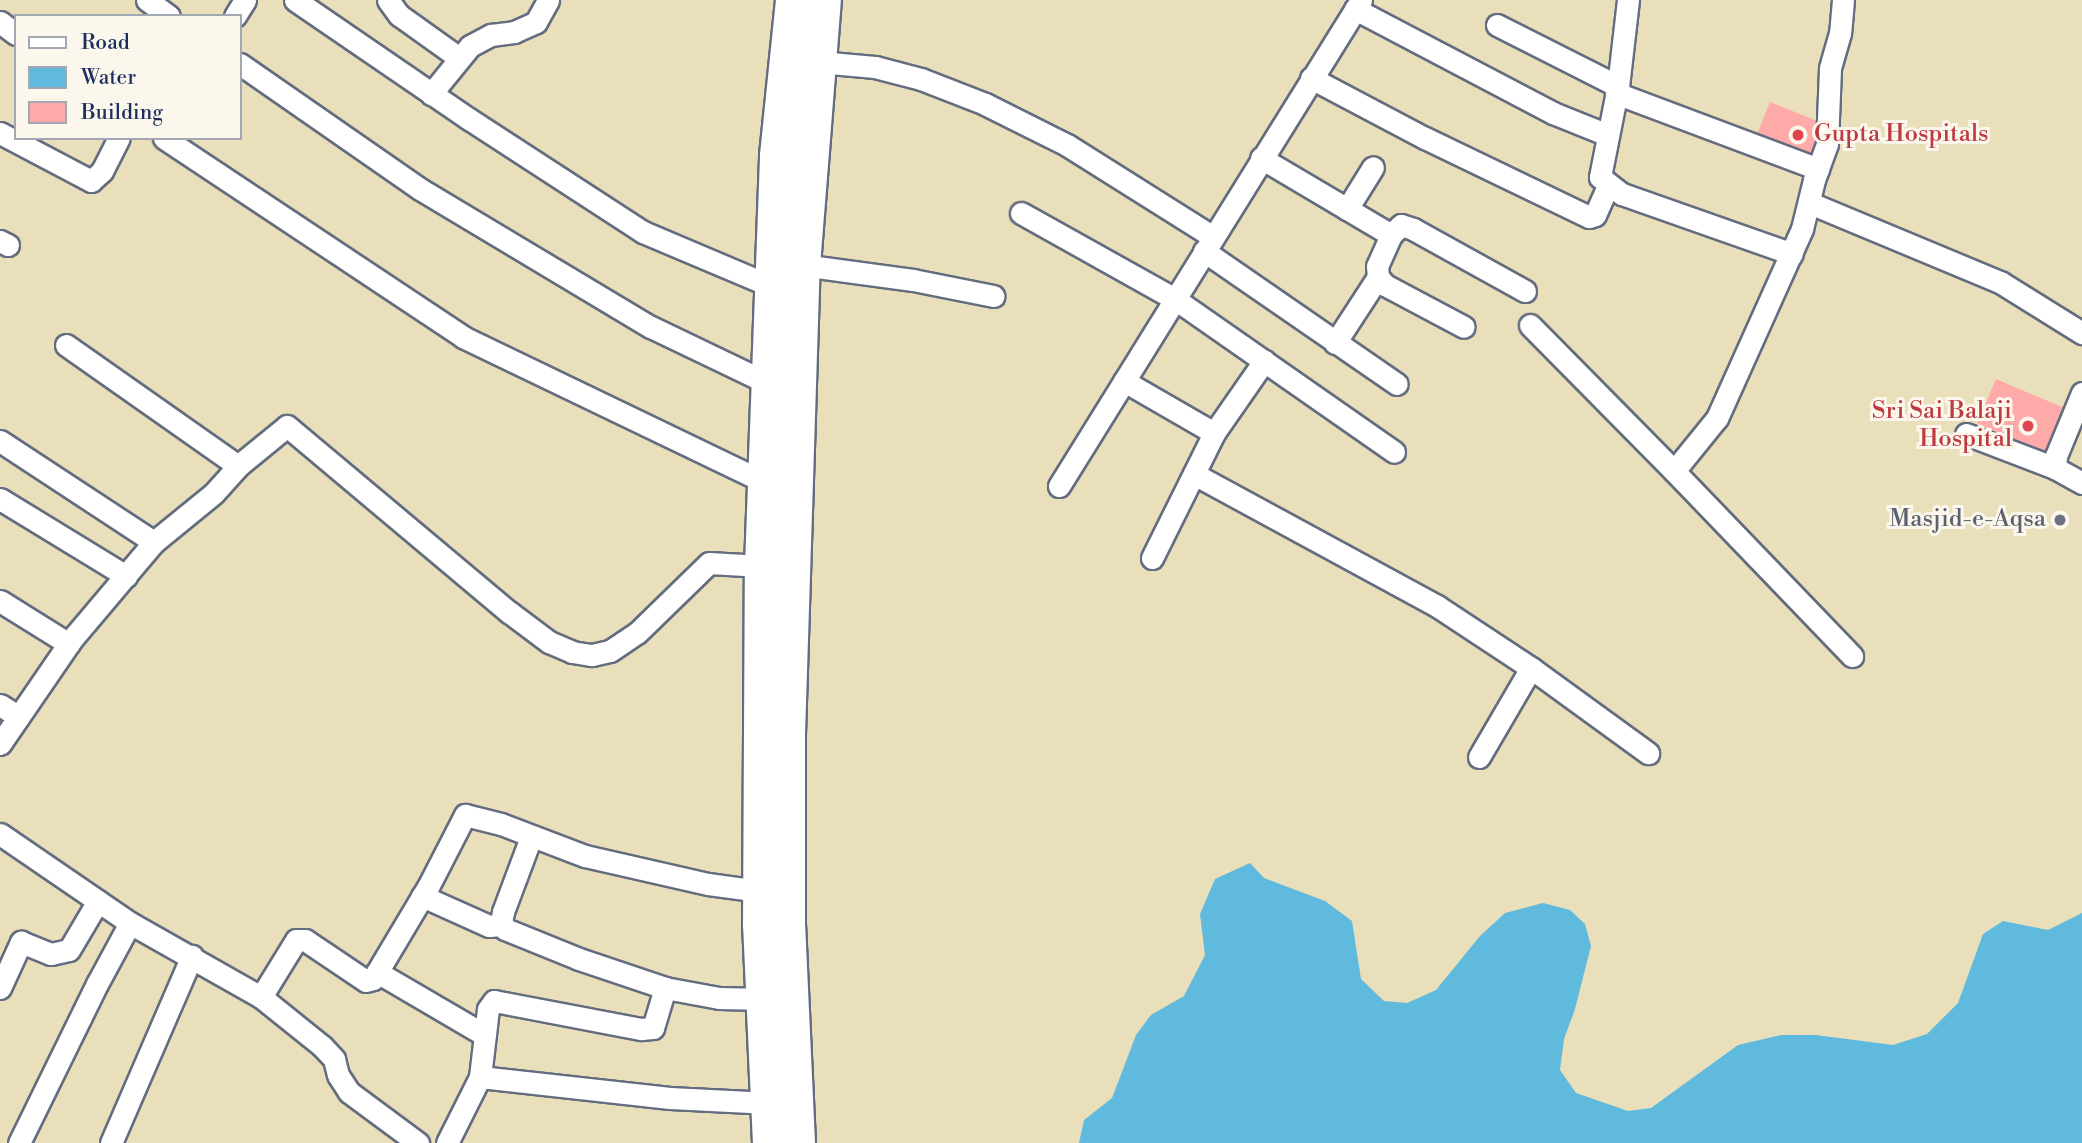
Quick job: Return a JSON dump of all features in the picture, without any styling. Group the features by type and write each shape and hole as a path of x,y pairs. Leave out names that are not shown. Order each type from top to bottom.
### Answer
{"highway":[{"path":"793,0 810,52 787,734 788,963 797,1143"},
{"path":"771,1143 759,891 764,482 777,155 824,0"}],"street":[{"path":"147,0 166,14"},
{"path":"295,0 431,94 643,232 771,286"},
{"path":"388,0 399,15 459,58"},
{"path":"431,94 470,46 491,35 514,32 536,22 548,0"},
{"path":"1628,0 1617,89 1600,177 1608,186 1792,254"},
{"path":"1674,471 1717,418 1792,254 1827,144 1830,69 1840,33 1843,0"},
{"path":"1059,486 1358,4 1553,113 1608,135"},
{"path":"1497,25 1617,89 1818,169"},
{"path":"810,52 921,79 985,104 1067,145 1209,244 1335,343 1397,384"},
{"path":"242,65 420,189 651,327 768,383"},
{"path":"1311,78 1425,138 1589,217 1595,215 1608,186"},
{"path":"0,134 91,181 102,171 118,140"},
{"path":"166,140 463,337 764,482"},
{"path":"1261,158 1391,236"},
{"path":"1347,209 1373,167"},
{"path":"1810,203 2000,282 2082,333"},
{"path":"1021,213 1175,299 1394,452"},
{"path":"1335,343 1378,277 1380,255 1401,225 1525,291"},
{"path":"802,265 913,280 993,296"},
{"path":"1378,277 1385,285 1464,327"},
{"path":"1530,325 1852,656"},
{"path":"66,345 237,466"},
{"path":"1152,558 1214,433 1264,361"},
{"path":"1124,381 1214,433"},
{"path":"2055,468 2056,456 2082,393"},
{"path":"0,744 69,644 154,542 214,493 237,466 287,426 509,612 548,642 572,652 592,655 619,645 637,633 709,563 762,566"},
{"path":"1966,434 2055,468 2082,483"},
{"path":"0,441 154,542"},
{"path":"1194,474 1437,606 1531,668 1648,753"},
{"path":"0,499 126,576"},
{"path":"0,601 69,644"},
{"path":"1479,757 1531,668"},
{"path":"0,705 19,718"},
{"path":"261,997 296,940 305,940 366,981 373,979 422,896 465,815 501,824 586,856 708,884 759,891"},
{"path":"0,834 130,923 261,997 334,1059 338,1075 349,1092 418,1143"},
{"path":"501,925 503,912 531,837"},
{"path":"422,896 489,926 501,925 535,943 665,988 719,998 765,999"},
{"path":"0,988 21,942 51,954 69,950 98,901"},
{"path":"19,1143 130,923"},
{"path":"111,1143 192,956"},
{"path":"377,972 485,1035"},
{"path":"447,1143 480,1077 488,1009 494,1002 641,1029 653,1028 665,988"},
{"path":"480,1077 670,1098 770,1103"}],"water":[{"path":"1250,863 1264,878 1325,901 1352,921 1361,979 1384,1001 1407,1003 1436,990 1480,936 1505,913 1543,903 1570,910 1585,924 1591,946 1575,1009 1564,1039 1560,1070 1576,1093 1628,1111 1651,1108 1738,1045 1781,1035 1816,1035 1893,1045 1927,1034 1958,1003 1983,934 2003,921 2048,930 2082,913 2082,1143 1079,1143 1084,1120 1112,1098 1136,1035 1151,1015 1184,996 1205,955 1200,914 1215,879"}],"building":[{"path":"1770,102 1823,123 1808,160 1755,138"},
{"path":"1996,379 2067,409 2048,453 1977,423"}],"place":[{"name":"Gupta Hospitals","path":"1798,135"},
{"name":"Sri Sai Balaji Hospital","path":"2028,426"},
{"name":"Masjid-e-Aqsa","path":"2060,520"}]}
